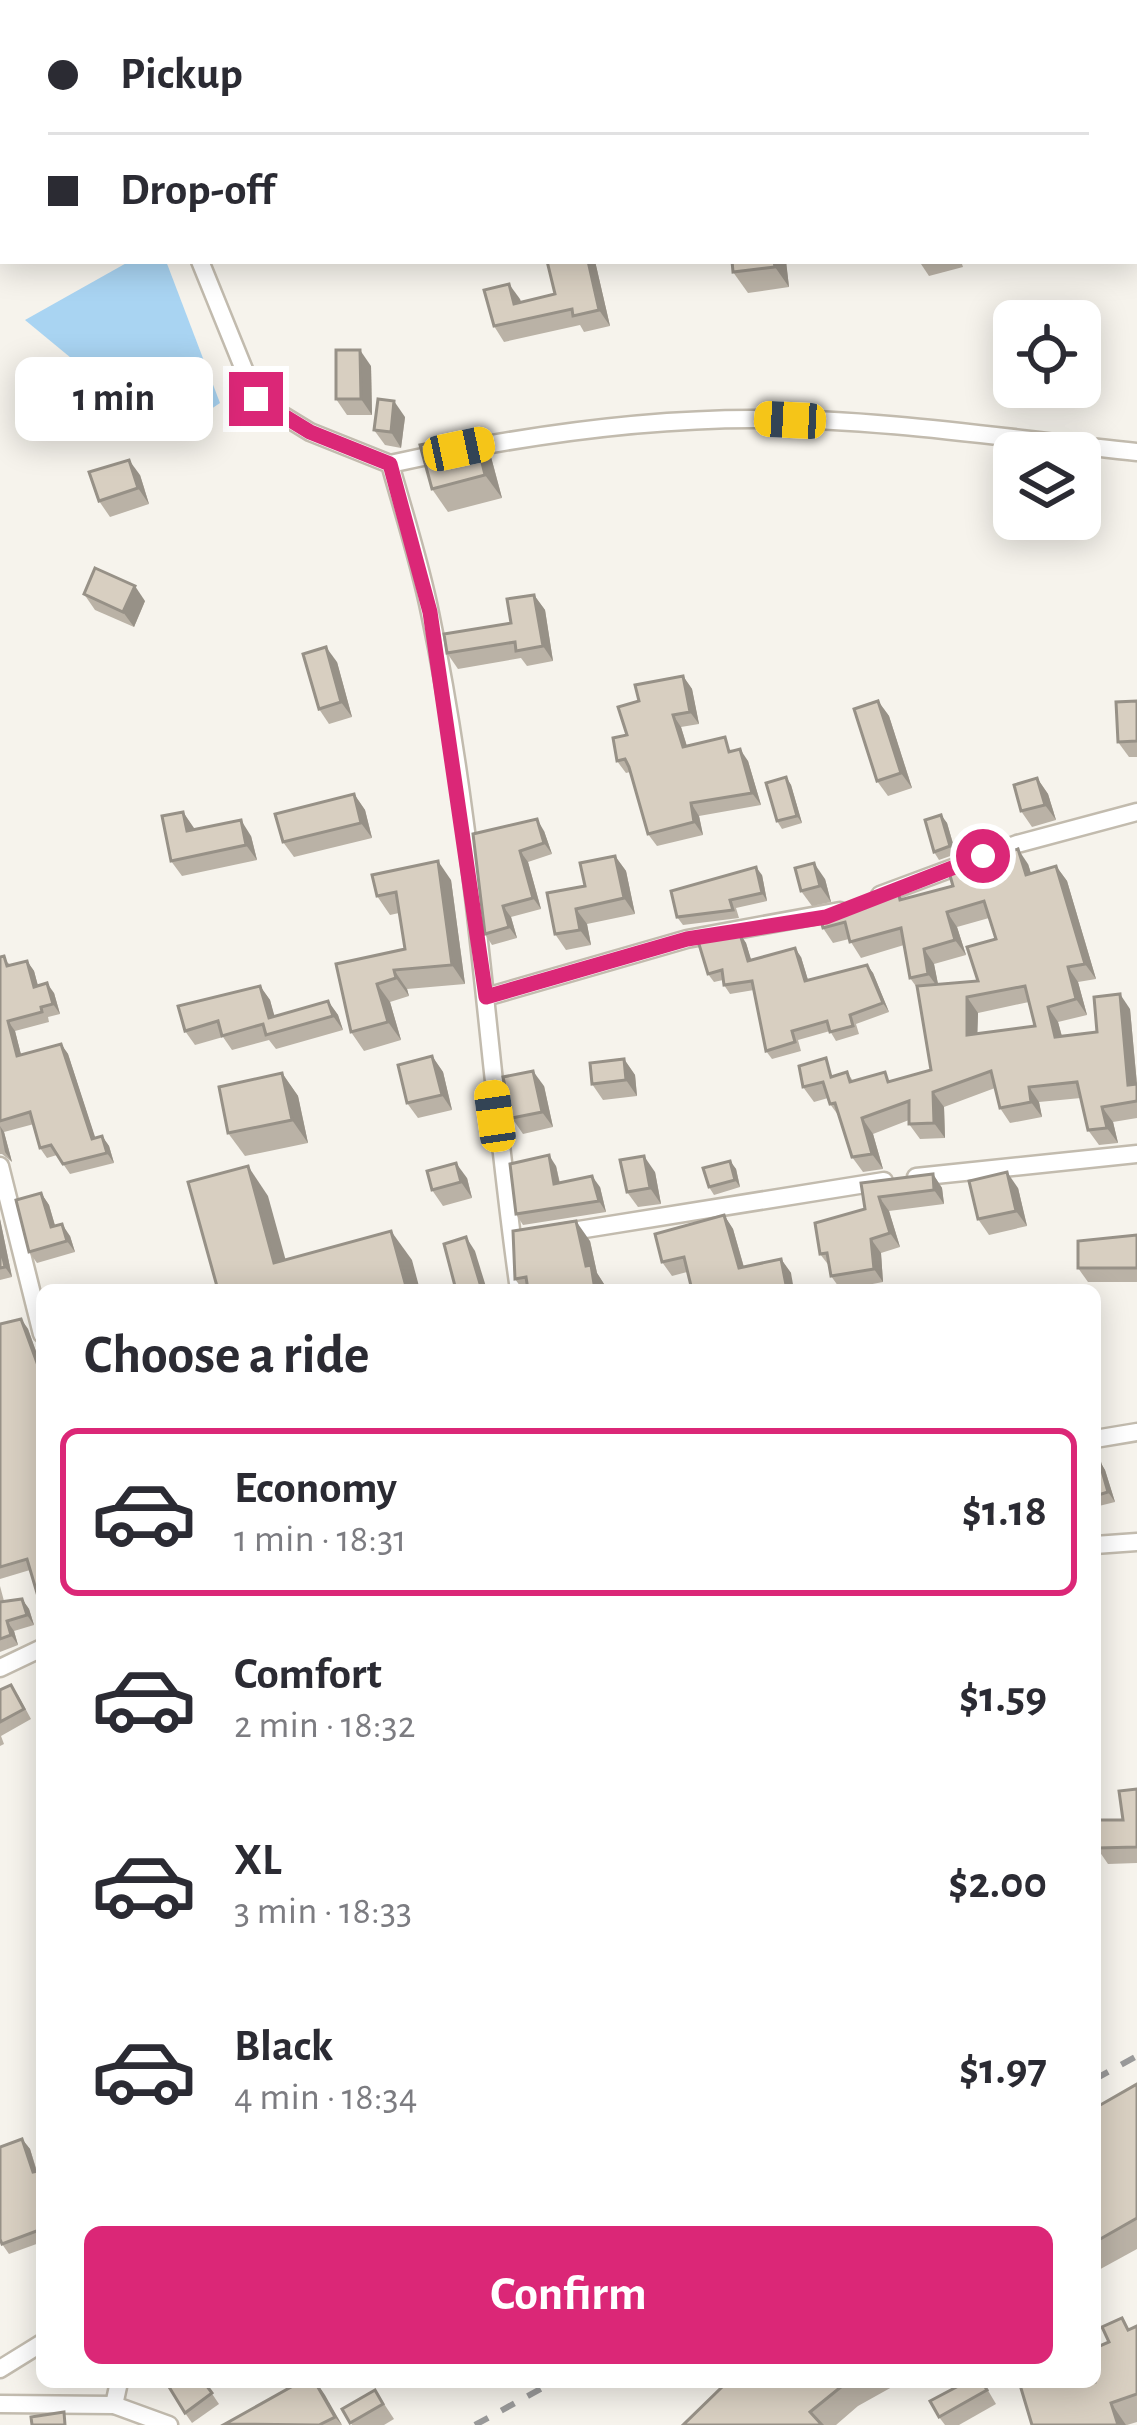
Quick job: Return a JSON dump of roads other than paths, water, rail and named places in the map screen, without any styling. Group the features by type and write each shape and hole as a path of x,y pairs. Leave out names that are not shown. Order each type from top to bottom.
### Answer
{"street":[{"path":"201,264 256,399 310,432 390,464 493,442 753,418 902,426 1137,452"},
{"path":"390,464 430,612 486,997 489,1074 517,1284"},
{"path":"486,997 687,939 826,917 1018,844 1137,812"},
{"path":"512,1240 880,1182 1137,1154"},
{"path":"0,1166 36,1310"},
{"path":"1101,1438 1137,1432"},
{"path":"1101,1545 1137,1542"},
{"path":"0,1668 36,1651"},
{"path":"0,2369 36,2347"},
{"path":"114,2405 118,2388"},
{"path":"0,2404 114,2405 169,2425"}],"water":[{"path":"125,264 167,264 220,403 168,438 25,320"}],"railway":[{"path":"1101,2076 1137,2056"},
{"path":"475,2425 542,2388"}]}
